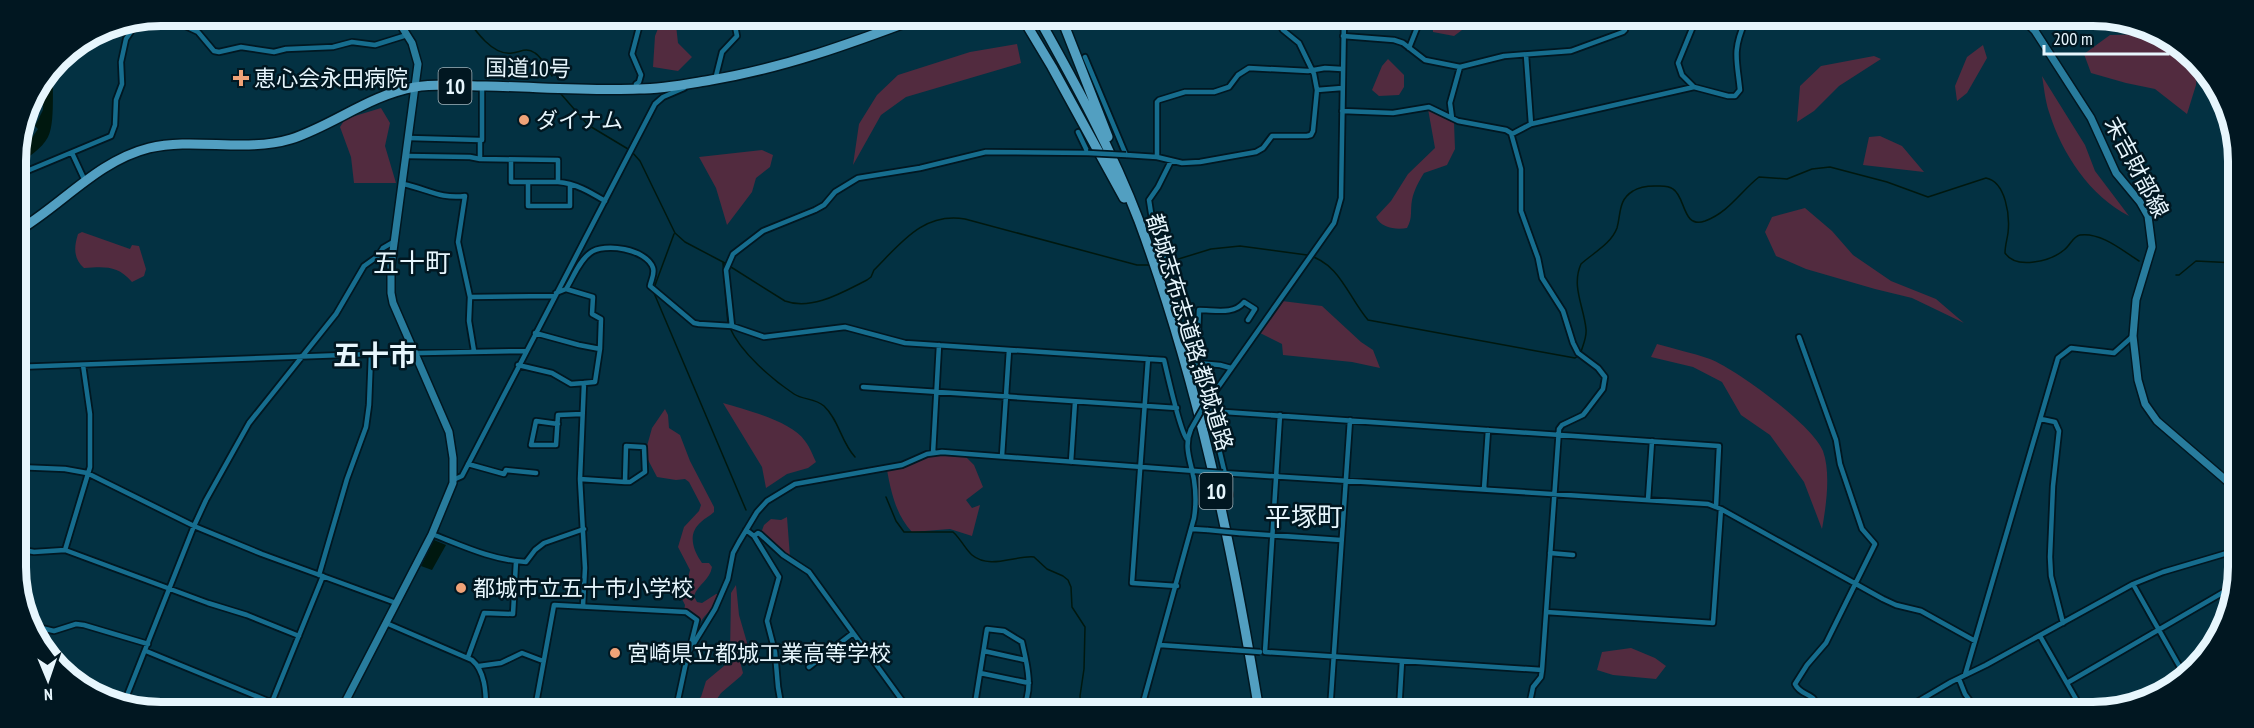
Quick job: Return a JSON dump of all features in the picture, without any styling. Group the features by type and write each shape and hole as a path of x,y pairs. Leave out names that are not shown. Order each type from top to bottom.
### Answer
{"highway":[{"name":"国道10号","path":"26,226 108,166 136,152 164,146 248,146 284,141 305,134 369,102 416,87 482,86 636,90 715,80 804,60 885,26"},
{"path":"1027,26 1130,210 1149,252"},
{"name":"都城志布志道路;都城道路","path":"1043,26 1096,124 1138,221 1157,276 1195,403 1213,479 1243,616 1257,702"},
{"path":"1065,26 1138,221"}],"street":[{"path":"185,26 198,32 214,51 219,52 241,47 274,52 286,49 333,47 352,42 375,45 407,35"},
{"path":"345,702 432,534 450,494 453,480 453,458 449,432 395,310 391,293 391,266 416,87 417,57 401,26"},
{"path":"636,90 636,84 641,75 632,54 639,26"},
{"path":"715,80 722,52 737,36 735,26"},
{"path":"732,326 726,270 729,259 754,236 815,210 824,205 836,192 863,176 883,175 986,152 1088,153 1200,162 1252,153 1263,148 1272,136 1311,135 1315,120 1317,90 1312,70 1299,43 1281,26"},
{"path":"1144,702 1192,529 1195,502 1193,471 1186,452 1187,439 1207,402 1331,229 1340,204 1344,26"},
{"path":"1409,48 1418,26"},
{"path":"1343,36 1387,39 1403,43 1425,60 1460,67 1504,56 1571,51 1621,33 1625,30 1624,26"},
{"path":"1693,26 1678,57 1682,75 1694,87 1732,98 1740,90 1735,55 1741,26"},
{"name":"末吉財部線","path":"2030,26 2091,118 2116,173 2140,202 2148,216 2152,247 2136,300 2133,336 2142,397 2149,412 2228,482"},
{"path":"26,172 109,138 116,120 116,100 122,84 122,62 126,39 136,28"},
{"path":"1526,55 1531,124"},
{"path":"1085,57 1126,155"},
{"path":"1452,118 1451,98 1460,67"},
{"path":"1156,157 1157,102 1159,100 1185,92 1214,93 1229,87 1238,75 1250,68 1280,71 1342,69"},
{"path":"453,480 462,476 655,104 663,97 690,84"},
{"path":"480,159 482,86"},
{"path":"1512,134 1531,124 1694,87"},
{"path":"1317,90 1342,88"},
{"path":"1342,111 1393,113 1429,107 1458,121 1506,130 1512,134 1521,169 1523,218 1538,258 1542,278 1563,311 1572,343 1580,354 1603,374 1604,387 1587,410 1560,426 1558,434 1542,670 1541,677 1533,687 1529,702"},
{"path":"1078,132 1088,153"},
{"path":"409,138 480,140"},
{"path":"72,153 86,182"},
{"path":"407,156 558,160 558,182"},
{"path":"511,160 511,182 570,184 586,189 604,201"},
{"path":"1166,260 1153,226 1149,200 1171,161"},
{"path":"528,182 528,206 570,206 570,184"},
{"path":"403,184 422,188 442,197 465,196 458,242 470,297 474,351"},
{"path":"126,698 194,526 249,423 336,314 364,266 383,248 395,241"},
{"path":"470,297 554,295 567,289 586,256 591,252 598,249 621,249 640,253 647,258 654,272 653,288 694,323 732,326 764,337 852,327 898,341 1164,360 1182,434 1187,439"},
{"path":"518,365 552,373 572,384 595,382 600,349 601,319 592,314 593,297 567,289"},
{"path":"1230,495 1197,363 1199,309 1233,311 1239,309 1244,302 1255,309 1248,320"},
{"path":"535,333 600,349"},
{"path":"1965,675 2041,419 2055,364 2064,351 2071,348 2080,347 2114,352 2133,336"},
{"path":"1799,337 1836,440 1840,464 1862,529 1875,544 1826,643 1807,665 1795,684 1797,689 1815,698 1816,702"},
{"path":"933,453 939,345"},
{"path":"1002,456 1009,350"},
{"path":"26,367 371,354 526,351"},
{"path":"146,651 272,702 321,576 347,479 366,427 371,354"},
{"path":"1148,359 1132,583 1177,585"},
{"path":"1197,363 1231,368"},
{"path":"65,550 87,473 91,433 83,365"},
{"path":"582,606 585,568 580,479 584,383"},
{"path":"863,387 1177,408"},
{"path":"1071,462 1075,402"},
{"path":"1207,402 1216,411"},
{"path":"1210,411 1720,447 1713,623 1546,612"},
{"path":"558,424 536,421 531,445 556,446 558,424 558,415 561,413 582,414"},
{"path":"1263,652 1280,415"},
{"path":"2041,419 2055,422 2059,431 2053,486 2050,557 2051,576 2062,623"},
{"path":"1331,702 1350,420"},
{"path":"1484,489 1488,430"},
{"path":"1648,500 1652,441"},
{"path":"580,479 630,483 645,472 644,447 626,446 625,482"},
{"path":"691,646 715,609 728,579 733,553 766,501 795,484 902,465 933,453 1700,503 1719,508 1896,605 1921,611 1975,641"},
{"path":"468,464 504,474 506,470 536,473"},
{"path":"26,467 65,469 87,473 194,526 396,603"},
{"path":"432,534 482,554 526,562 544,543 584,529"},
{"path":"1192,529 1341,540"},
{"path":"746,530 754,536 779,577 766,621 775,652 781,702"},
{"path":"754,536 760,534 783,555 809,572 903,702"},
{"path":"26,550 48,552 65,550 299,636"},
{"path":"1550,553 1574,555"},
{"path":"1917,702 2133,584 2163,572 2228,554"},
{"path":"468,657 484,613 513,614 516,562"},
{"path":"2133,584 2182,669"},
{"path":"2067,683 2226,591"},
{"path":"536,702 554,605 686,612 697,620 678,702"},
{"path":"386,623 468,657 479,666 486,702"},
{"path":"39,628 54,631 76,624 84,625 148,644"},
{"path":"975,702 987,629 997,629 1022,642 1029,683 1026,702"},
{"path":"809,667 853,633"},
{"path":"2040,636 2078,702"},
{"path":"1160,645 1542,670"},
{"path":"984,651 1025,660"},
{"path":"479,666 501,663 522,653 543,661"},
{"path":"1400,702 1402,661"},
{"path":"980,673 1029,683"},
{"path":"1959,678 1971,702"}],"shaded area":[{"path":"659,26 676,26 678,43 692,57 678,71 653,67 655,36"},
{"path":"1433,26 1459,26 1462,30 1454,36 1433,32"},
{"path":"2110,35 2145,36 2176,53 2195,72 2196,85 2187,114 2155,89 2091,73 2084,54"},
{"path":"1017,44 1021,63 906,97 881,115 853,165 859,124 877,95 898,75 970,52"},
{"path":"1983,45 1987,58 1967,93 1957,101 1955,86 1967,57"},
{"path":"1874,56 1881,59 1839,86 1814,111 1797,122 1800,86 1821,66"},
{"path":"1388,59 1404,75 1404,87 1399,95 1379,96 1372,90 1382,66"},
{"path":"2042,76 2085,145 2095,171 2129,216 2102,197 2079,172 2070,158 2049,112"},
{"path":"53,78 53,112 48,137 26,158 27,145 38,129 35,126 43,110 44,94"},
{"path":"381,108 390,123 385,146 396,183 354,183 351,157 340,127 345,119"},
{"path":"1428,109 1454,122 1455,149 1447,165 1424,173 1422,176 1413,196 1411,217 1407,228 1389,227 1381,224 1376,217 1391,201 1408,174 1435,148"},
{"path":"1880,136 1902,146 1924,172 1863,165 1869,137"},
{"path":"762,150 773,155 770,167 756,178 752,192 727,225 716,188 699,157"},
{"path":"1805,208 1832,231 1853,255 1891,281 1936,299 1964,323 1912,298 1806,269 1776,256 1765,232 1772,217"},
{"path":"82,232 130,249 132,245 139,246 146,269 144,276 132,282 116,270 84,268 75,252 78,234"},
{"path":"1282,301 1322,306 1373,350 1380,368 1352,362 1283,355 1282,344 1258,332"},
{"path":"1657,344 1704,357 1722,365 1773,399 1805,427 1823,451 1827,469 1822,529 1804,482 1770,435 1741,415 1722,382 1693,367 1651,357"},
{"path":"723,403 767,417 790,428 805,441 816,462 808,468 787,474 766,488 762,467"},
{"path":"665,409 669,428 680,435 690,461 714,507 714,512 694,532 693,542 699,558 702,563 709,563 712,567 694,596 697,602 702,603 718,594 715,604 703,619 694,636 698,623 684,611 685,605 680,595 686,586 690,570 678,547 684,527 699,511 701,505 689,482 685,479 657,477 647,458 647,446 652,428"},
{"path":"931,455 965,456 974,465 983,487 966,500 972,508 980,505 972,536 950,529 912,532 895,503 887,470"},
{"path":"787,517 790,557 761,533 764,525 771,519 781,520"},
{"path":"434,540 446,545 432,570 421,566"},
{"path":"736,585 739,615 748,646 740,661 743,673 721,693 715,702 694,702 701,697 706,681 724,666 730,656 731,593"},
{"path":"1631,648 1655,658 1666,666 1656,679 1613,675 1597,670 1602,652"}],"waterway":[{"path":"473,26 485,41 498,51 505,53 532,51 540,57 552,76"},
{"path":"561,94 588,125 628,149"},
{"path":"632,152 640,161 675,233 685,242 723,262 785,301 806,304 827,299 848,290 871,277 874,270 914,232 937,220 950,218 965,219 1137,265 1151,265"},
{"path":"1581,352 1586,332 1577,280 1581,264 1606,244 1614,234 1621,208 1628,195 1644,187 1667,186 1671,188 1677,193 1688,216 1698,222 1705,221 1728,207 1759,177 1787,179 1812,169 1830,167 1887,182 1928,197 1986,178 1998,186 2005,201 2008,226 2005,253 2010,258 2025,262 2051,258 2064,250 2073,239 2080,235 2088,235 2104,239 2139,261"},
{"path":"654,288 674,234"},
{"path":"1159,265 1211,249 1240,246 1307,255 1328,265 1336,273 1368,320 1575,358 1578,356"},
{"path":"2176,275 2196,261 2228,263"},
{"path":"723,263 728,324"},
{"path":"654,293 746,510"},
{"path":"730,328 749,356 776,381 794,394 824,406 855,457"},
{"path":"886,497 896,521 904,532 953,532 970,553 979,559 995,562 1034,557 1047,569 1068,580 1071,587 1072,607 1085,627 1080,702"}],"place":[{"name":"恵心会永田病院","path":"241,78"},
{"name":"ダイナム","path":"524,120"},
{"name":"都城市立五十市小学校","path":"461,588"},
{"name":"宮崎県立都城工業高等学校","path":"615,653"}],"district":[{"name":"五十町","path":"412,262"},
{"name":"五十市","path":"375,354"},
{"name":"平塚町","path":"1304,516"}]}
